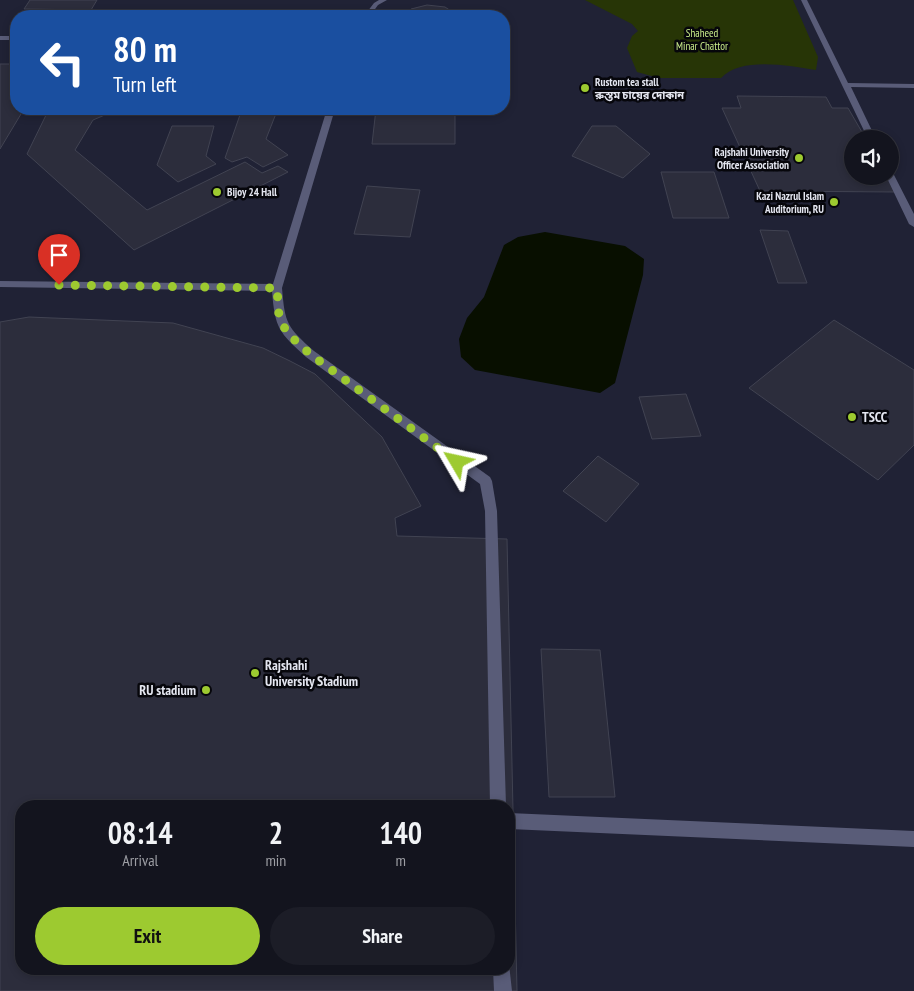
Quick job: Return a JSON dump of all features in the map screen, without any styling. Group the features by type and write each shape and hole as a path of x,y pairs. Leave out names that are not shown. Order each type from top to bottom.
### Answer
{"street":[{"path":"372,10 376,4 384,0"},
{"path":"804,0 868,130"},
{"path":"846,85 914,86"},
{"path":"328,115 277,288 279,316 287,333 310,354 486,481 491,511 498,800"},
{"path":"895,185 914,224"},
{"path":"0,284 277,288"},
{"path":"515,821 914,839"},
{"path":"502,975 503,991"}],"shaded area":[{"path":"0,0 914,0 914,991 0,991"},
{"path":"545,232 625,246 644,259 643,275 615,383 600,393 475,370 461,357 459,339 467,318 484,297 504,245 518,237"}],"green space":[{"name":"Shaheed Minar Chattor","path":"585,0 793,0 818,57 816,70 780,65 753,65 730,71 721,78 659,78 637,72 627,48 632,36 638,31 632,24"}],"building":[{"path":"30,0 97,0 91,10 24,9"},
{"path":"427,5 445,7 450,10 410,10"},
{"path":"0,64 10,64 10,115 20,115 0,149"},
{"name":"Rajshahi University Officer Association","path":"737,96 826,97 832,108 848,108 861,130 844,130 844,185 893,185 897,192 760,191 722,108 741,108"},
{"name":"Bijoy 24 Hall","path":"46,115 105,115 93,120 75,150 147,210 245,162 262,173 278,166 288,172 134,250 27,154"},
{"path":"240,115 275,115 266,139 288,155 263,167 247,157 232,162 225,158"},
{"path":"375,115 455,115 455,144 372,144"},
{"path":"172,126 214,126 206,156 216,164 178,182 157,165"},
{"path":"592,126 616,126 650,154 623,178 572,156"},
{"path":"661,172 714,172 729,218 673,218"},
{"path":"367,186 420,190 410,237 354,234"},
{"path":"760,230 788,231 807,283 778,283"},
{"name":"RU stadium","path":"29,317 173,323 263,348 315,374 382,437 421,506 395,518 397,536 507,539 513,800 15,800 15,975 515,975 515,901 517,991 0,991 0,322"},
{"name":"TSCC","path":"834,320 914,370 914,445 878,480 749,388"},
{"path":"686,394 701,436 652,439 639,397"},
{"path":"598,456 639,484 606,522 563,491"},
{"path":"541,649 600,650 615,797 549,797"}],"place":[{"name":"Rustom tea stall রুস্তম চায়ের দোকান","path":"585,88"},
{"name":"Rajshahi University Officer Association","path":"799,158"},
{"name":"Bijoy 24 Hall","path":"217,192"},
{"name":"Kazi Nazrul Islam Auditorium, RU","path":"834,202"},
{"name":"TSCC","path":"852,417"},
{"name":"Rajshahi University Stadium","path":"255,673"},
{"name":"RU stadium","path":"206,690"}],"route":[{"path":"59,285 277,288 279,316 287,333 310,354 457,462"}]}
